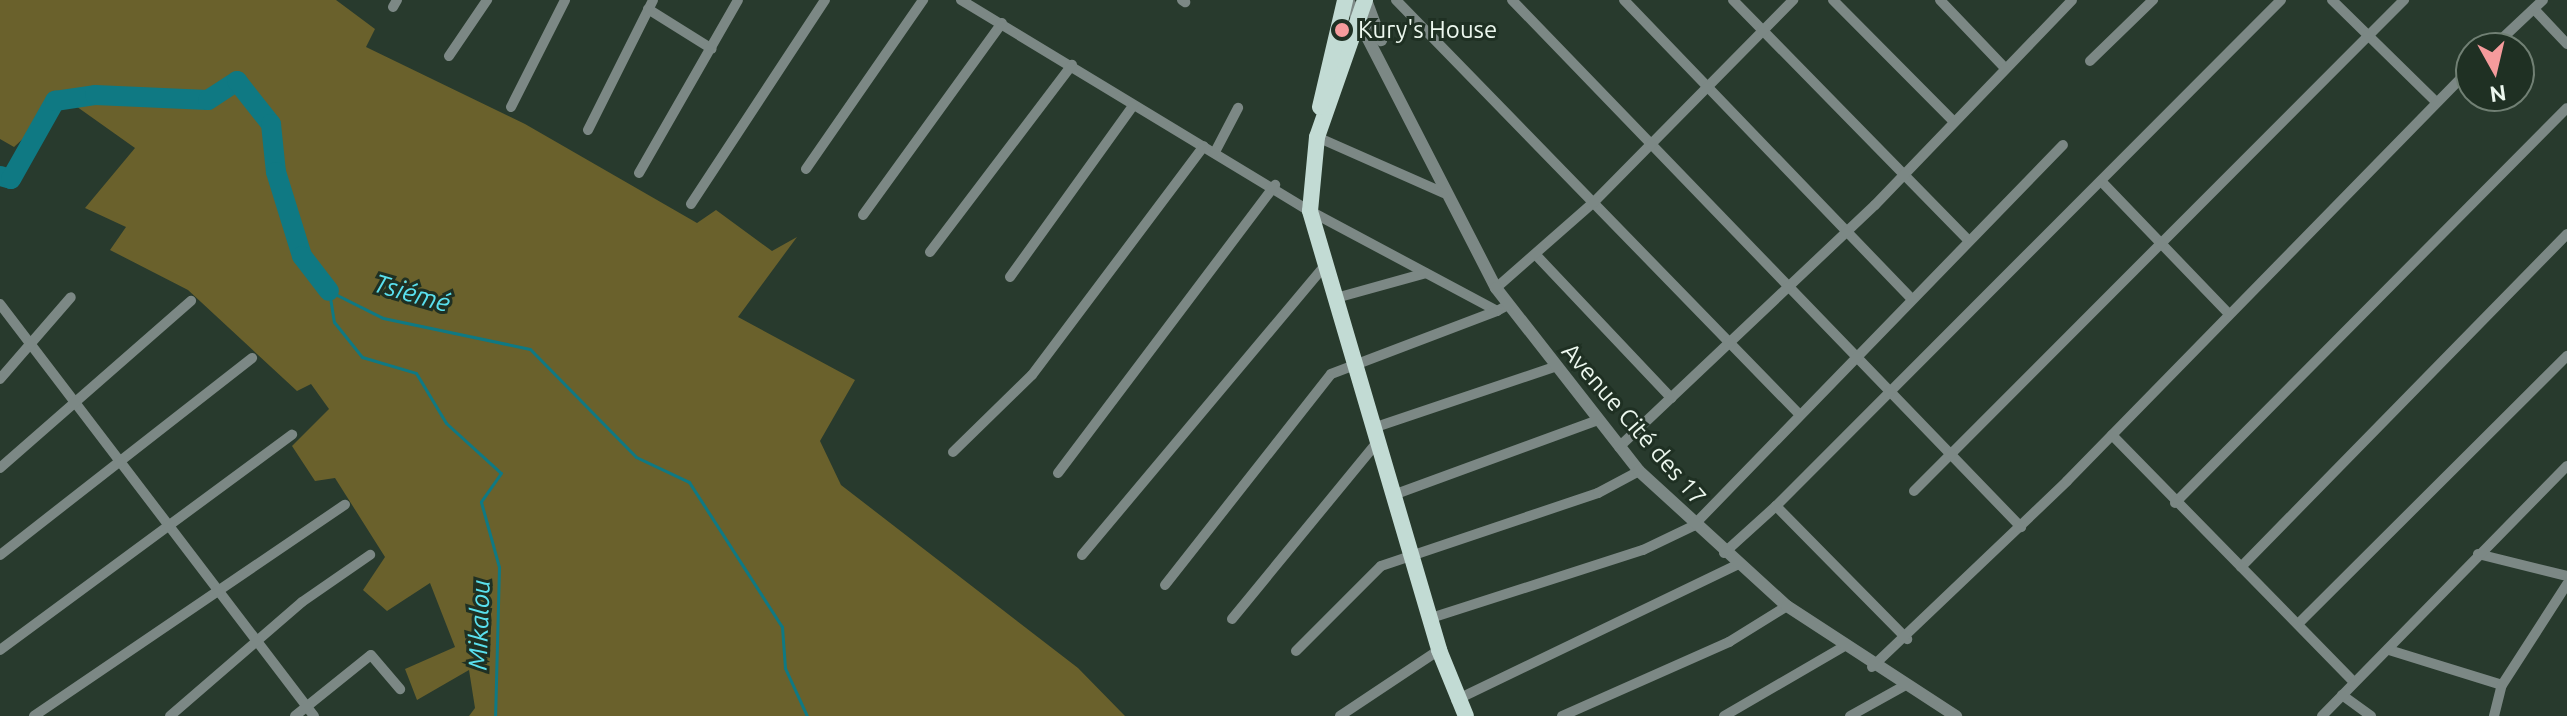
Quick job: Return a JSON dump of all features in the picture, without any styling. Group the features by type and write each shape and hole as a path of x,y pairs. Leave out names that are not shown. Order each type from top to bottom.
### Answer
{"main road":[{"path":"1347,0 1317,136 1310,211 1413,551 1439,650 1456,700 1466,716"},
{"path":"1317,136 1363,21 1365,0"}],"street":[{"path":"449,56 487,0"},
{"path":"511,107 565,0"},
{"path":"639,173 738,0"},
{"path":"691,204 825,0"},
{"path":"806,169 923,0"},
{"path":"961,0 1072,65 1133,106 1275,185 1310,211 1426,273 1503,308"},
{"path":"1347,0 1363,21 1387,66"},
{"path":"1365,0 1387,66"},
{"path":"1396,0 1800,415"},
{"path":"1512,0 1653,142 2021,527"},
{"path":"1624,0 1912,299"},
{"path":"1733,0 1900,176 1969,241"},
{"path":"1496,288 1594,202 1711,88 1793,0"},
{"path":"1833,0 1954,122"},
{"path":"1940,0 2005,68"},
{"path":"2090,61 2153,0"},
{"path":"1724,553 1776,506 2281,0"},
{"path":"2332,0 2435,101"},
{"path":"1914,491 2163,246 2404,0"},
{"path":"2509,32 2543,0"},
{"path":"1619,447 1848,231 2067,2"},
{"path":"588,130 650,4 712,49"},
{"path":"2534,9 2567,44"},
{"path":"863,215 1002,23"},
{"path":"930,252 1072,65"},
{"name":"Avenue Cité des 17","path":"1387,66 1444,193 1496,288 1503,308 1639,471 1693,526 1787,606 1872,667 1956,716"},
{"path":"1872,667 1907,639 2021,527 2227,312 2455,83"},
{"path":"1010,277 1133,106"},
{"path":"1215,152 1238,108"},
{"path":"2175,503 2567,108"},
{"path":"1317,136 1444,193"},
{"path":"1431,618 1643,550 1693,526 2063,145"},
{"path":"953,452 1062,338 1204,146"},
{"path":"2101,181 2227,312"},
{"path":"1058,473 1275,185"},
{"path":"2241,567 2567,234"},
{"path":"1536,255 1671,398"},
{"path":"1082,555 1326,264"},
{"path":"1336,298 1426,273"},
{"path":"0,379 71,297"},
{"path":"0,468 77,405 191,301"},
{"path":"0,304 175,527 314,716"},
{"path":"1165,585 1331,374 1503,308"},
{"path":"2298,624 2567,356"},
{"path":"0,555 125,463 252,358"},
{"path":"1232,619 1378,433 1554,367"},
{"path":"1396,494 1596,421"},
{"path":"0,650 175,527 292,435"},
{"path":"2112,435 2175,503 2354,682"},
{"path":"2322,716 2567,466"},
{"path":"1296,651 1381,566 1413,551 1598,493 1639,471"},
{"path":"34,716 345,505"},
{"path":"1776,506 1907,639"},
{"path":"2478,554 2567,576"},
{"path":"170,716 257,639 370,555"},
{"path":"1456,700 1737,565"},
{"path":"2494,716 2502,685 2567,584"},
{"path":"1562,716 1729,642 1787,606"},
{"path":"1724,716 1843,647"},
{"path":"1340,716 1439,650"},
{"path":"2389,650 2502,685"},
{"path":"295,716 371,655 400,689"},
{"path":"1850,716 1904,686"},
{"path":"2342,695 2371,716"}],"shaded area":[{"path":"0,0 336,0 375,29 366,47 525,124 697,223 716,210 772,251 797,237 738,317 855,380 820,441 841,485 1078,668 1125,716 469,716 475,708 469,670 417,700 405,669 455,647 430,583 387,611 363,590 385,557 335,478 315,481 292,446 329,409 311,384 297,391 188,290 110,250 126,227 85,208 135,148 66,99 14,147 0,139"}],"waterway":[{"name":"Tsiémé","path":"0,176 11,179 55,101 95,95 208,100 237,81 271,124 276,172 302,256 329,291"},
{"name":"Tsiémé","path":"329,291 383,318 530,349 636,457 689,482 782,627 785,668 807,716"},
{"name":"Mikalou","path":"329,291 334,322 362,357 416,373 446,423 501,473 481,502 499,567 495,716"}],"place":[{"name":"Kury's House","path":"1342,30"}]}
